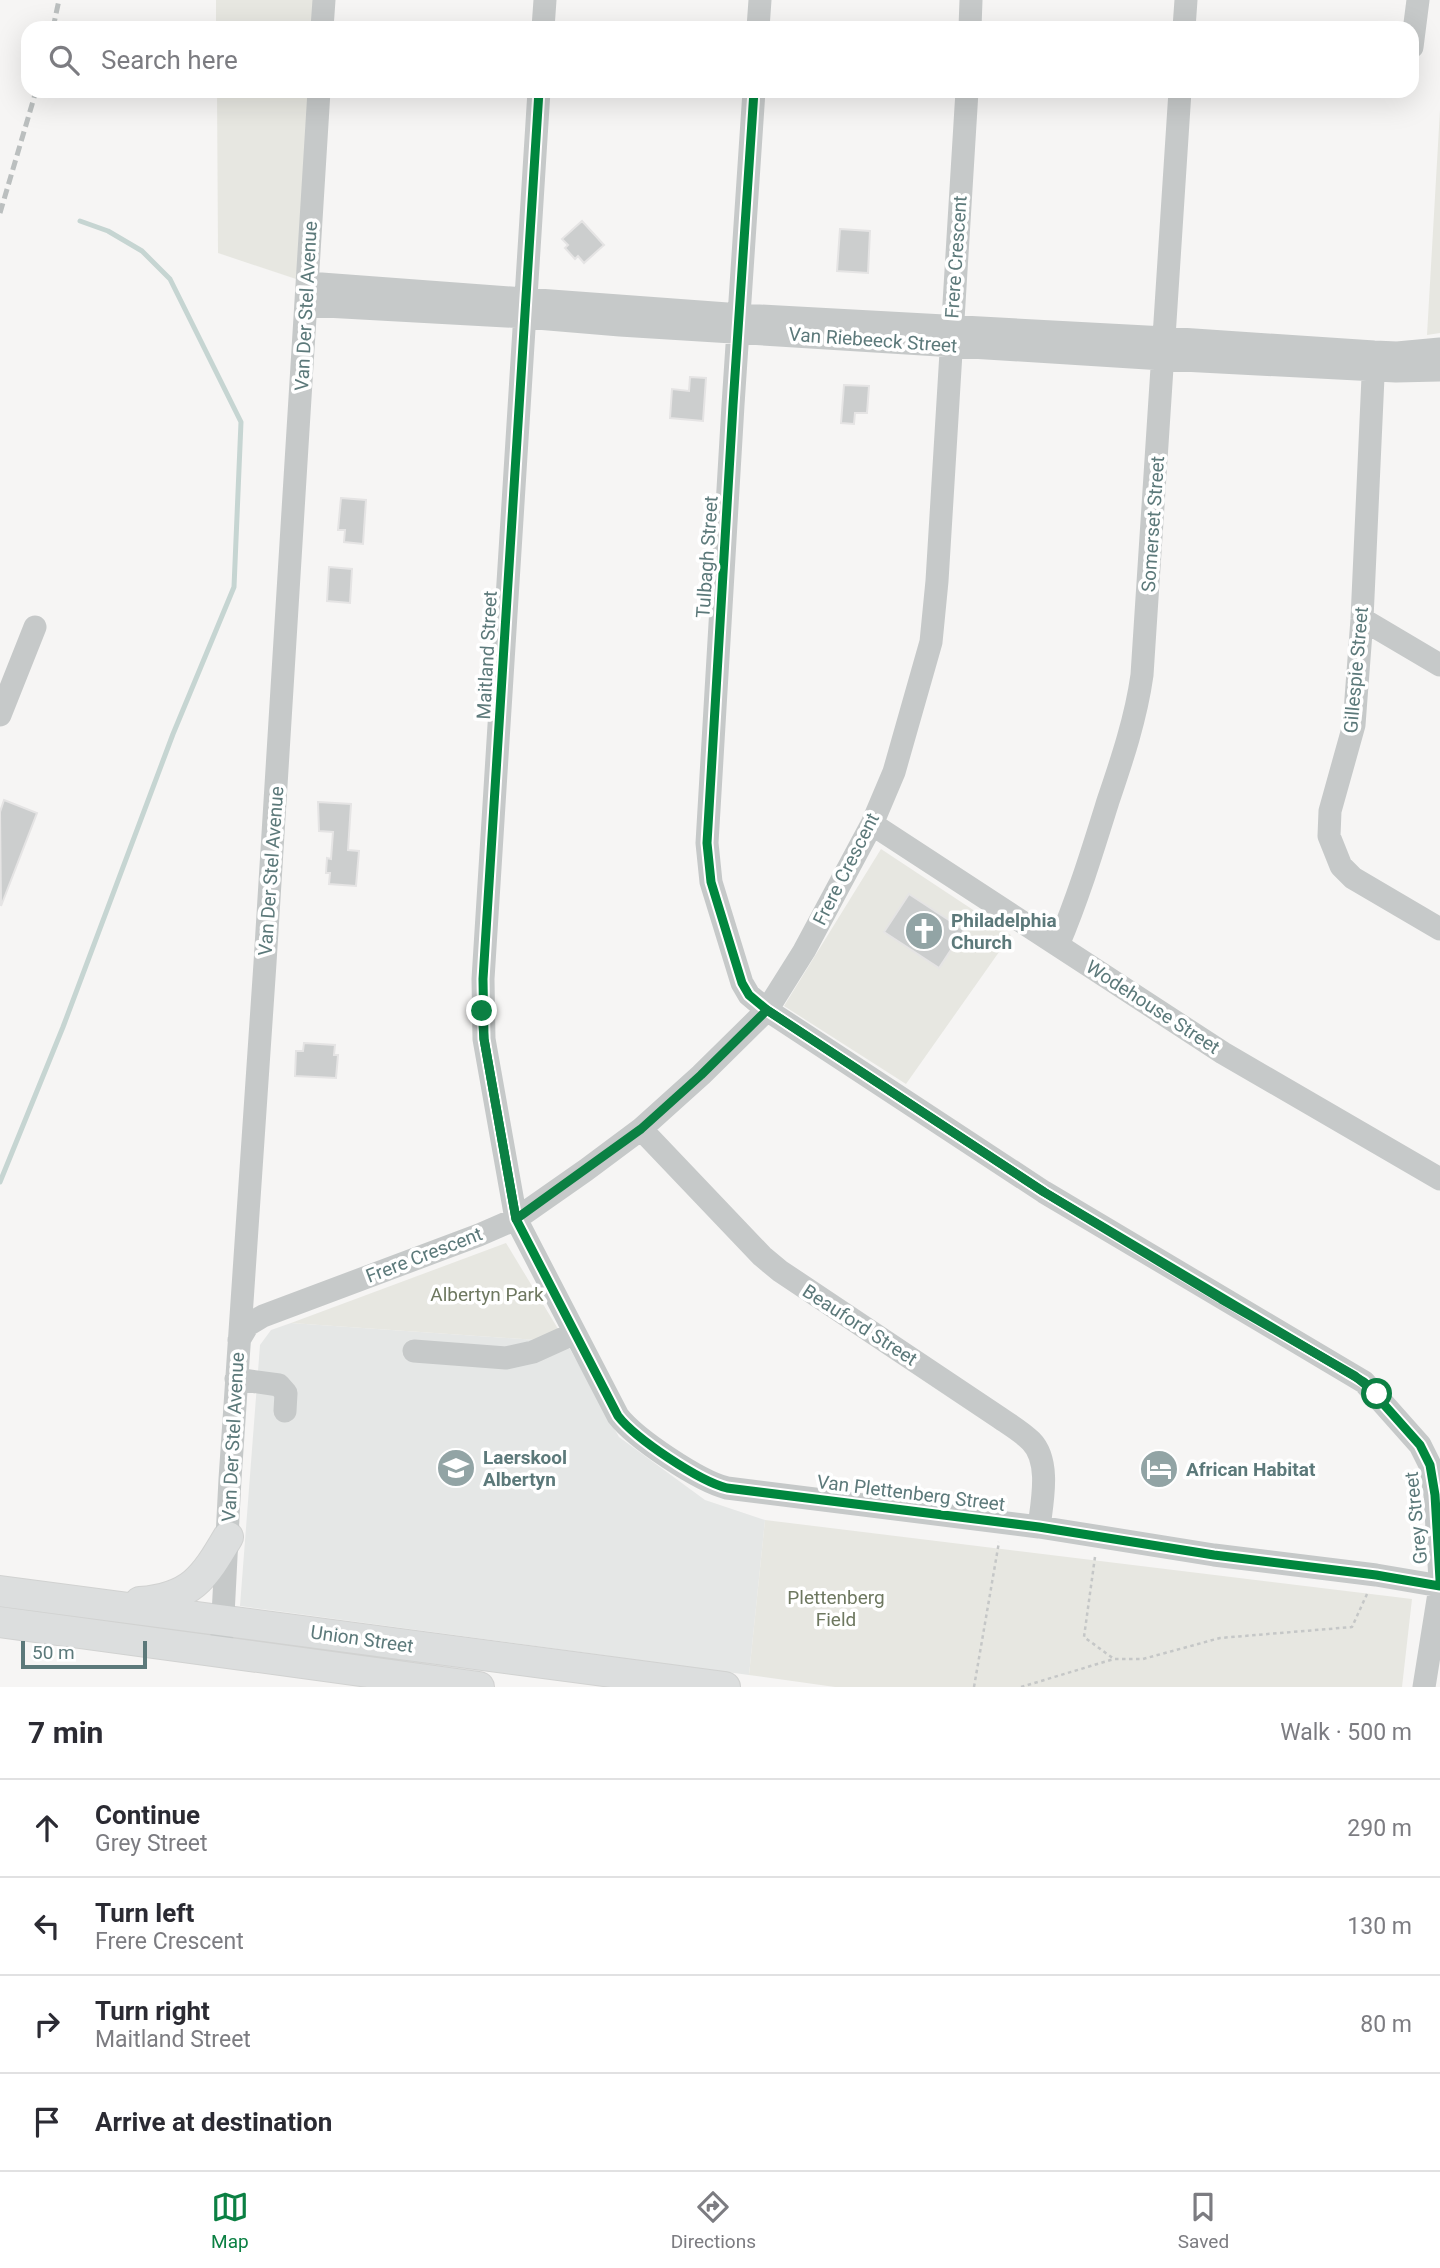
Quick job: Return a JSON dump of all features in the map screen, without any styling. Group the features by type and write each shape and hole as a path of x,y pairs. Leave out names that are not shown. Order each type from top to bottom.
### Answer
{"main road":[{"path":"108,1605 162,1600 188,1589 208,1571 228,1537"},
{"name":"Union Street","path":"0,1591 672,1684 725,1687"},
{"name":"Union Street","path":"0,1622 479,1687"}],"street":[{"path":"322,21 324,0"},
{"path":"544,21 545,0"},
{"path":"758,21 760,0"},
{"path":"970,21 971,0"},
{"path":"1184,21 1186,0"},
{"path":"1416,21 1418,0"},
{"name":"Van Der Stel Avenue","path":"220,1652 318,98"},
{"name":"Maitland Street","path":"516,1219 484,1039 482,1011 539,98"},
{"name":"Tulbagh Street","path":"754,98 707,858 714,893 742,983 749,995 767,1010"},
{"name":"Frere Crescent","path":"239,1340 248,1325 263,1316 516,1219 641,1129 701,1075 767,1010 804,951 872,824 894,772 930,642 937,581 967,98"},
{"name":"Somerset Street","path":"1058,944 1097,836 1140,693 1180,98"},
{"name":"Van Riebeeck Street","path":"307,294 1374,361 1440,370"},
{"name":"Van Riebeeck Street","path":"1374,361 1397,353 1440,349"},
{"name":"Gillespie Street","path":"1374,361 1362,619 1354,725 1329,811 1329,836 1341,866 1353,878 1440,929"},
{"path":"1362,619 1440,665"},
{"path":"0,715 35,627"},
{"name":"Wodehouse Street","path":"872,824 1223,1053 1440,1179"},
{"name":"Grey Street","path":"767,1010 1044,1192 1209,1292 1346,1370 1371,1388 1420,1445 1430,1465 1435,1496 1440,1580"},
{"name":"Beauford Street","path":"641,1129 744,1238 780,1272 1031,1441 1042,1467 1043,1490 1039,1527"},
{"name":"Van Plettenberg Street","path":"516,1219 621,1420 665,1454 710,1483 737,1489 1039,1527 1214,1555 1376,1575 1440,1586"},
{"path":"414,1351 506,1358 533,1352 575,1333"},
{"path":"236,1379 279,1385 286,1393 285,1411"},
{"name":"Grey Street","path":"1424,1687 1440,1586"}],"path":[{"path":"974,1687 1003,1522"},
{"path":"1097,1536 1084,1637 1114,1659"},
{"path":"1021,1687 1114,1659 1143,1659 1220,1639 1352,1627 1376,1575"}],"shaded area":[{"name":"Laerskool Albertyn","path":"291,1323 566,1342 619,1437 705,1500 765,1520 749,1675 240,1606 260,1345 271,1330"}],"green space":[{"path":"216,0 324,0 322,21 216,21"},
{"path":"217,98 319,98 308,283 218,253"},
{"path":"1440,110 1440,333 1427,335"},
{"path":"881,849 1011,935 906,1084 784,1006"},
{"name":"Albertyn Park","path":"506,1243 566,1342 291,1323"},
{"name":"Plettenberg Field","path":"765,1520 1412,1599 1402,1687 835,1687 749,1675"}],"building":[{"path":"582,221 604,245 584,263 578,256 575,259 565,248 568,245 562,239"},
{"path":"840,229 870,231 868,273 837,271"},
{"path":"690,377 706,378 703,421 670,418 672,389 689,391"},
{"path":"844,385 869,386 867,413 855,413 854,424 841,423"},
{"path":"341,498 366,500 363,544 344,542 345,530 338,530"},
{"path":"329,567 352,569 350,603 327,601"},
{"path":"4,800 37,813 1,906 0,812"},
{"path":"318,802 351,804 348,850 359,851 356,886 329,884 330,873 326,873 327,858 331,859 333,832 319,831"},
{"name":"Philadelphia Church","path":"909,894 964,930 939,968 884,932"},
{"path":"304,1043 335,1045 334,1055 338,1055 336,1078 295,1076 296,1051 303,1051"}],"waterway":[{"path":"0,1182 63,1027 173,734 234,587 241,422 170,279 142,251 108,231 80,221"}],"railway":[{"path":"54,21 59,0"},
{"path":"0,213 34,98"}],"cycle path":[{"path":"539,98 483,979 484,1039 516,1219 618,1416 669,1458 701,1477 727,1488 1039,1527 1214,1555 1376,1575 1440,1586"},
{"path":"754,98 707,843 711,882 742,983 749,995 767,1010 1044,1192 1364,1382 1420,1445 1430,1465 1435,1495 1440,1580"}],"place":[{"name":"Philadelphia Church","path":"924,931"},
{"name":"Laerskool Albertyn","path":"456,1468"},
{"name":"African Habitat","path":"1159,1469"}],"route":[{"path":"482,1011 484,1039 516,1219 641,1129 767,1010 1044,1192 1355,1376 1377,1394"}]}
